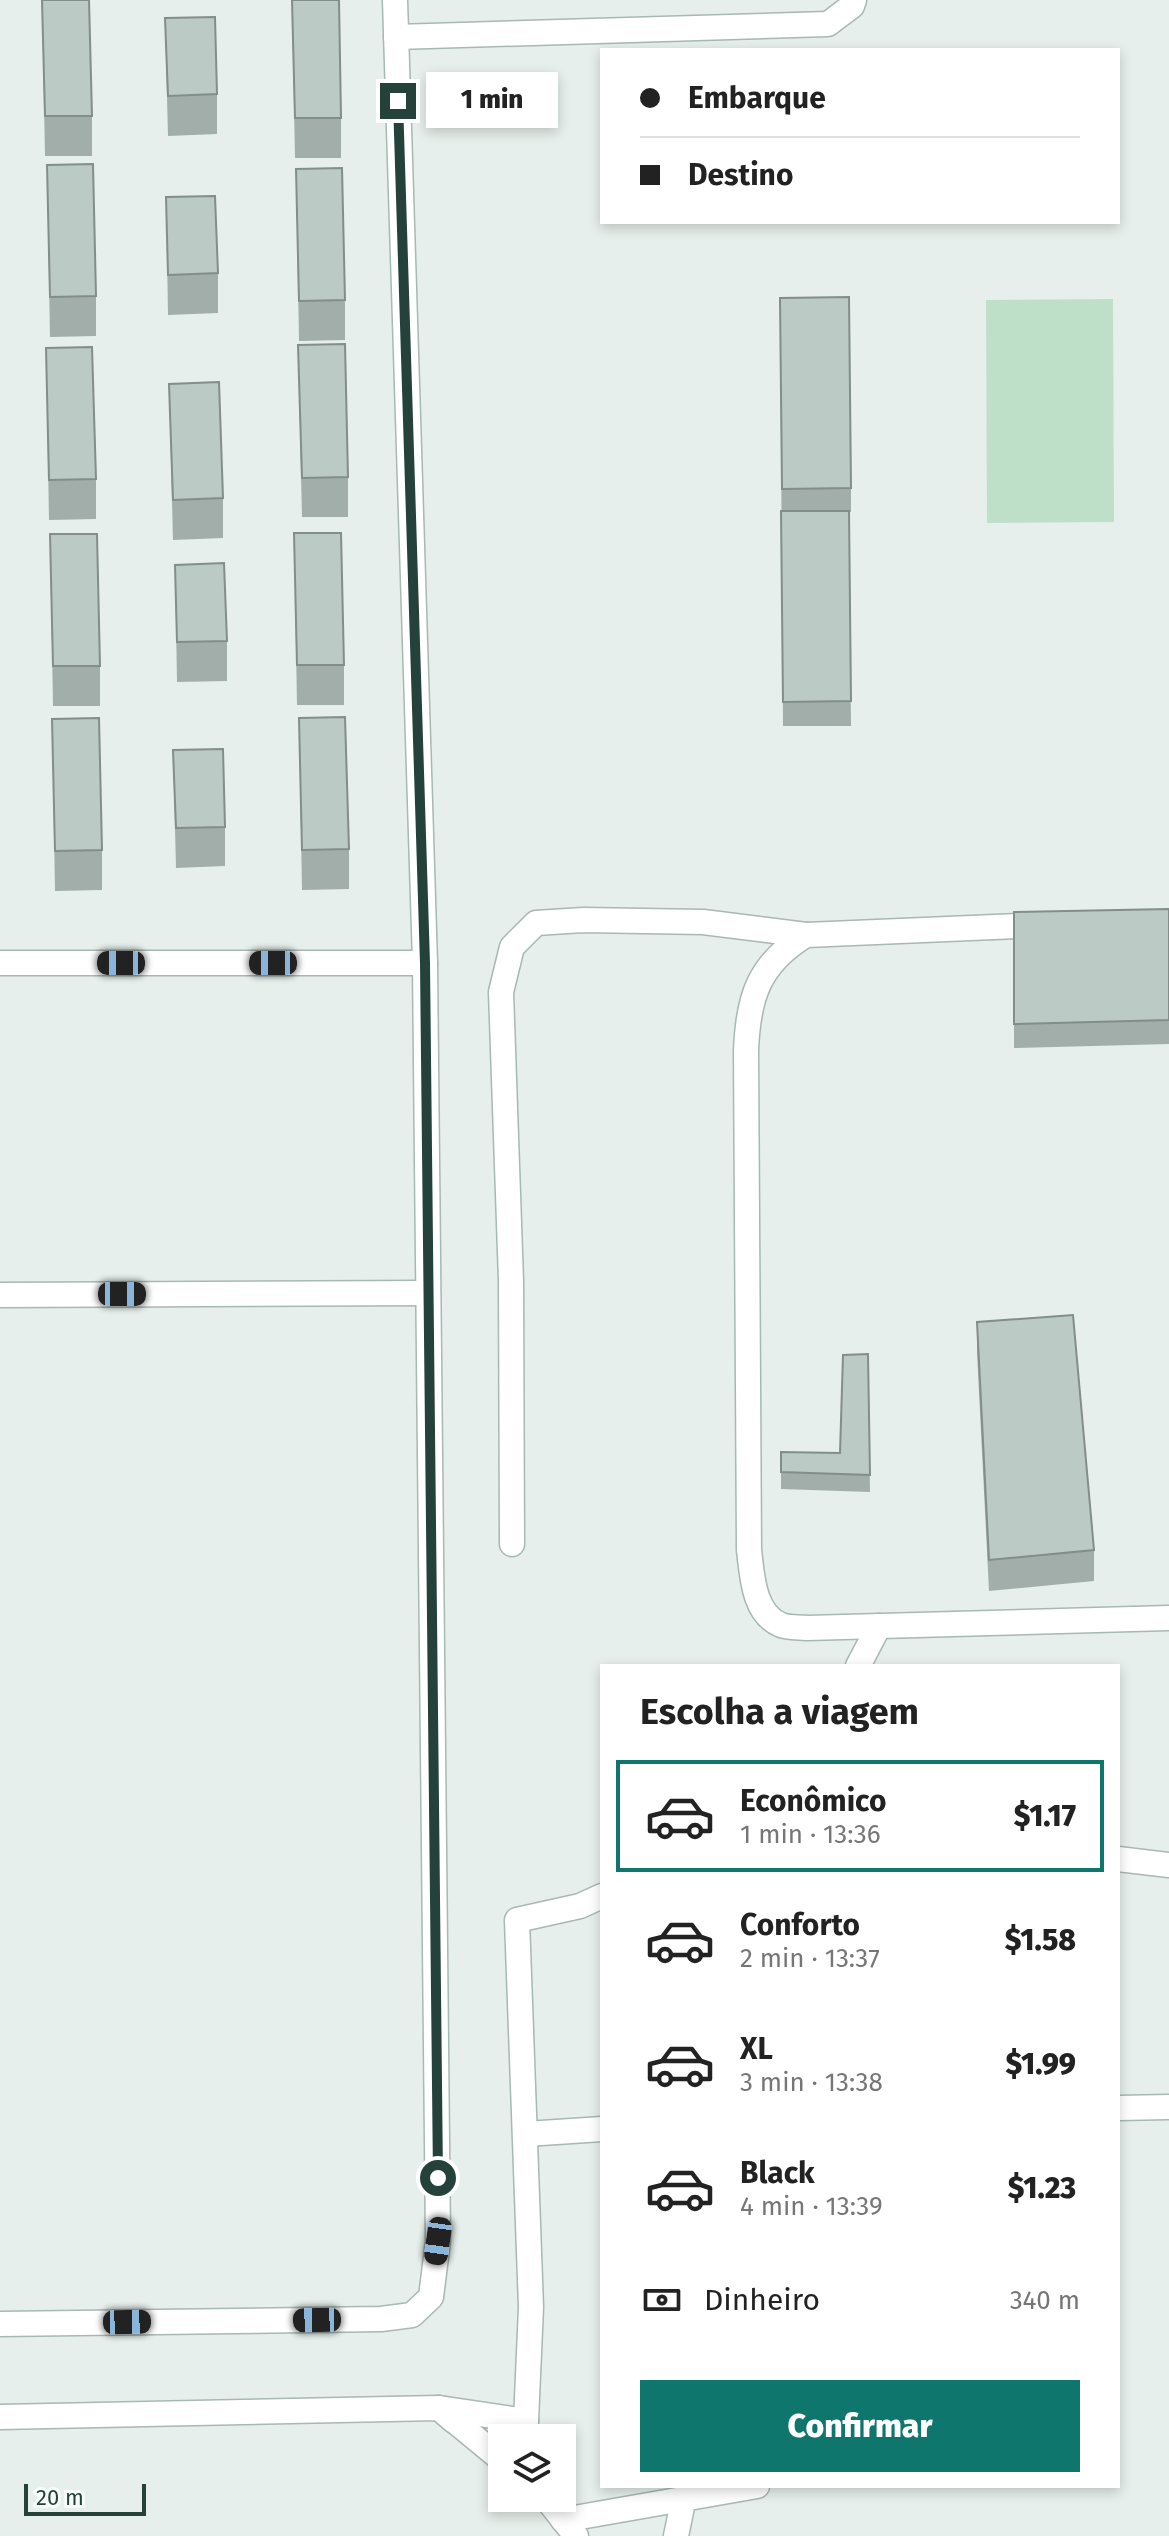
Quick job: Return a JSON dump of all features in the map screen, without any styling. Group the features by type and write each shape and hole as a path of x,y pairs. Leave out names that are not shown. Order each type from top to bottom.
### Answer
{"street":[{"path":"0,2324 381,2319 412,2315 431,2297 438,2241 425,963 395,0"},
{"path":"396,37 828,24 852,6 854,0"},
{"path":"512,1544 511,1281 501,992 512,947 536,923 583,920 703,922 806,935 1069,924"},
{"path":"806,935 788,946 762,975 747,1017 750,1563 753,1589 767,1614 780,1625 807,1628 1169,1618"},
{"path":"0,963 425,963"},
{"path":"0,1295 428,1293"},
{"path":"859,1664 879,1626"},
{"path":"1120,1859 1169,1865"},
{"path":"528,2424 531,2307 517,1920 580,1906 600,1897"},
{"path":"1120,2108 1169,2107"},
{"path":"526,2134 600,2129"},
{"path":"0,2417 439,2408 507,2424"},
{"path":"439,2408 488,2448"},
{"path":"557,2512 570,2528 684,2497 744,2488"},
{"path":"676,2536 684,2497"}],"green space":[{"path":"1113,299 1114,522 987,523 986,300"}],"building":[{"path":"42,0 89,0 92,116 45,116"},
{"path":"292,0 339,0 341,118 295,118"},
{"path":"215,17 217,94 168,96 165,18"},
{"path":"93,164 96,296 50,297 47,165"},
{"path":"342,168 345,300 299,301 296,169"},
{"path":"215,196 218,273 168,275 166,197"},
{"path":"849,297 851,488 782,489 780,298"},
{"path":"345,344 348,477 302,478 298,345"},
{"path":"92,347 96,479 49,480 46,348"},
{"path":"219,382 223,498 173,500 169,384"},
{"path":"781,511 849,511 851,701 783,702"},
{"path":"294,533 341,533 344,665 297,665"},
{"path":"50,534 97,534 100,666 53,666"},
{"path":"224,563 227,641 177,642 175,565"},
{"path":"345,717 349,849 302,850 299,718"},
{"path":"99,718 102,850 55,851 52,719"},
{"path":"223,749 225,827 176,828 173,750"},
{"path":"1169,909 1169,1020 1014,1024 1014,912"},
{"path":"1073,1315 1094,1550 989,1560 977,1322"},
{"path":"868,1354 870,1475 781,1472 781,1452 840,1453 843,1355"}],"route":[{"path":"398,101 425,963 438,2178"}]}
